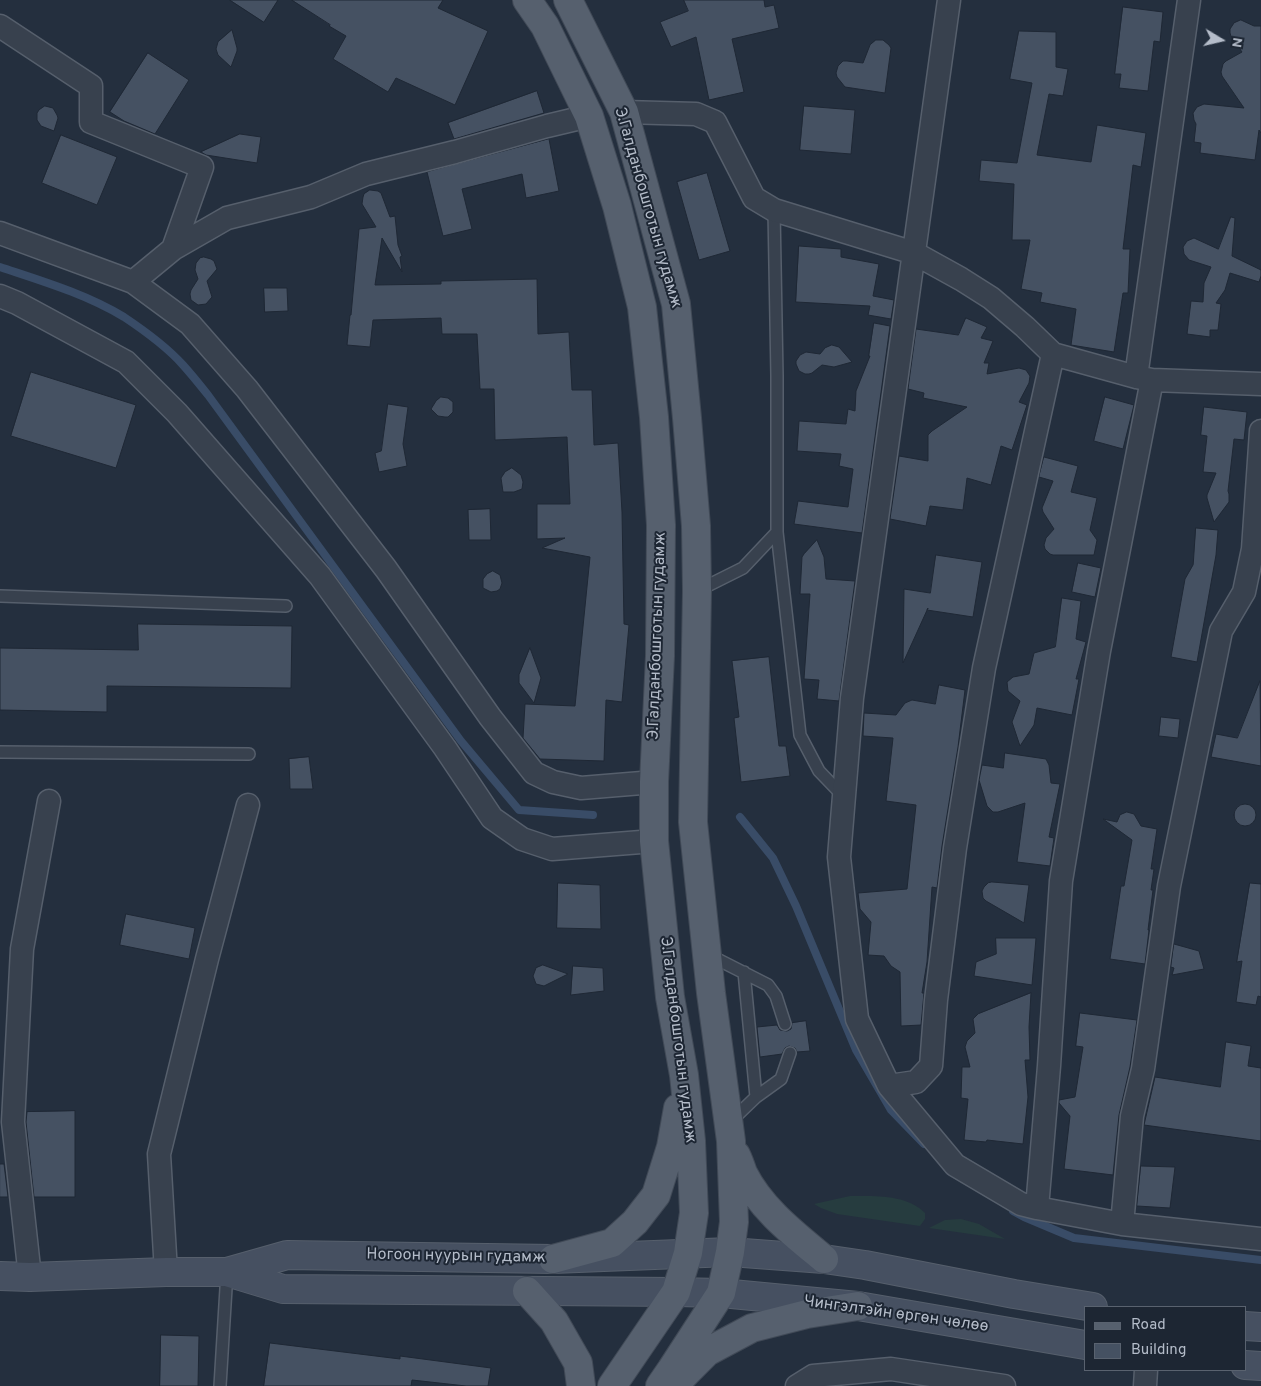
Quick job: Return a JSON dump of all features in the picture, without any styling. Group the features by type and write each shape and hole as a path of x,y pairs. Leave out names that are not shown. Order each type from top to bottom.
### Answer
{"main road":[{"name":"Э.Галданбошготын гудамж","path":"527,0 545,26 589,116 617,206 642,307 654,417 661,525 660,656 654,782 654,841 670,997 684,1075 691,1141 694,1213 688,1253 676,1292 612,1386"},
{"name":"Э.Галданбошготын гудамж","path":"571,1 624,112 676,304 693,496 697,590 693,822 706,954 730,1133 734,1222 721,1293"},
{"path":"553,1259 612,1243 635,1222 656,1194 671,1147 684,1075"},
{"path":"730,1133 744,1174 758,1197 780,1222 824,1259"},
{"path":"688,1253 730,1252 824,1259 1087,1306"},
{"name":"Ногоон нуурын гудамж","path":"0,1276 30,1277 166,1272 227,1272 287,1255 553,1259 688,1253"},
{"name":"Ногоон нуурын гудамж","path":"227,1272 283,1288 676,1292"},
{"path":"527,1291 554,1321 578,1364 581,1386"},
{"name":"Чингэлтэйн өргөн чөлөө","path":"676,1292 721,1293 858,1306 1084,1345"},
{"path":"660,1386 721,1293"},
{"path":"674,1386 707,1352 752,1328 807,1314 858,1306"},
{"path":"1246,1326 1261,1328"},
{"path":"1246,1365 1261,1366"}],"street":[{"path":"949,0 852,698 840,857 857,1019 889,1086 955,1165 1021,1204 1122,1224 1261,1238"},
{"path":"1037,1208 1049,1066 1061,881 1144,379 1189,0"},
{"path":"0,26 91,86 91,122 202,167 172,249"},
{"path":"624,112 696,114 715,122 754,198 774,210 914,253 991,298 1025,326 1053,354 1144,379 1261,384"},
{"path":"133,282 172,249 227,218 311,197 366,174 589,116"},
{"path":"0,233 133,282 190,324 246,389 386,569 490,717 534,773 553,782 581,788 654,782"},
{"path":"0,296 17,303 126,362 177,413 320,576 492,818 522,839 552,849 654,841"},
{"path":"889,1086 916,1082 930,1066 936,1000 955,848 984,668 1053,354"},
{"path":"1122,1224 1132,1116 1143,1068 1169,886 1221,631 1244,592 1257,553 1261,431"},
{"path":"30,1277 12,1122 22,949 49,801"},
{"path":"166,1272 159,1154 206,959 248,805"},
{"path":"797,1386 813,1376 892,1369 1000,1386"},
{"path":"1145,1386 1146,1371"}],"lane":[{"path":"774,210 777,532 800,735 819,771 844,798"},
{"path":"697,590 743,568 777,532"},
{"path":"0,596 286,606"},
{"path":"0,752 249,754"},
{"path":"706,954 768,985 776,996 784,1024"},
{"path":"744,972 756,1097"},
{"path":"730,1133 756,1097 781,1078 790,1053"},
{"path":"220,1386 227,1272"}],"green space":[{"path":"850,1196 889,1197 909,1202 925,1213 925,1219 920,1226 837,1214 814,1204"},
{"path":"961,1219 979,1224 1005,1239 929,1228 945,1220"}],"building":[{"path":"230,0 278,0 264,22"},
{"path":"292,0 443,0 438,8 488,31 455,105 396,78 388,92 333,59 346,36"},
{"path":"684,0 764,0 765,7 774,5 779,28 732,39 744,92 709,100 696,37 671,47 660,22 688,11"},
{"path":"1123,7 1163,12 1160,42 1154,41 1148,91 1119,88 1121,74 1115,74"},
{"path":"1241,20 1254,26 1261,26 1261,133 1259,130 1255,160 1200,153 1201,143 1194,142 1196,124 1193,113 1197,107 1204,104 1244,108 1221,72 1226,61 1242,52 1230,33 1234,23"},
{"path":"232,30 237,51 231,67 218,55 216,49 218,42"},
{"path":"1019,31 1056,32 1056,67 1068,69 1063,96 1049,94 1037,155 1091,162 1097,125 1146,133 1141,167 1133,165 1123,249 1130,249 1128,293 1123,293 1114,352 1071,345 1076,309 1040,302 1042,293 1021,289 1030,240 1012,240 1014,184 979,181 981,160 1017,163 1032,83 1010,79"},
{"path":"876,40 883,40 891,48 885,93 845,87 837,77 838,66 843,61 863,63 870,45"},
{"path":"148,53 189,80 155,134 124,121 110,112"},
{"path":"537,91 544,113 454,139 448,123"},
{"path":"45,106 53,108 57,115 58,118 54,131 41,126 37,120 37,113"},
{"path":"804,106 855,110 851,154 800,150"},
{"path":"240,134 261,137 257,163 206,155 201,152"},
{"path":"61,135 117,157 97,205 42,183"},
{"path":"549,139 559,191 526,198 522,174 462,189 472,229 443,236 427,172"},
{"path":"707,173 730,251 699,260 677,182"},
{"path":"370,190 381,193 390,217 395,216 398,245 402,256 400,257 402,272 382,238 375,285 441,284 441,281 537,279 538,334 569,332 572,390 592,390 594,445 618,443 622,512 624,624 629,625 622,702 606,700 604,761 540,759 523,738 525,704 575,706 590,557 542,548 565,538 537,539 537,504 570,504 567,437 495,440 494,389 480,389 477,334 442,334 441,318 373,320 370,347 347,345 359,229 376,227 362,204 364,194"},
{"path":"1231,217 1235,218 1232,256 1261,270 1259,282 1230,273 1225,290 1216,303 1221,304 1218,330 1210,330 1210,337 1187,334 1191,301 1203,302 1204,283 1211,267 1189,260 1184,254 1183,247 1187,241 1194,238 1218,249"},
{"path":"799,246 841,249 841,257 879,264 873,296 894,300 891,319 868,315 870,306 796,302"},
{"path":"204,257 214,261 217,269 207,281 212,297 206,304 198,305 191,300 190,294 198,279 195,270 196,263 200,258"},
{"path":"264,288 287,288 288,311 265,312"},
{"path":"966,318 987,327 981,338 993,341 984,363 989,363 987,374 1019,368 1026,370 1030,376 1029,383 1019,402 1027,405 1012,450 1001,446 991,485 967,478 963,510 930,506 926,526 890,519 899,456 928,461 928,435 967,407 923,398 924,393 908,389 916,329 958,335"},
{"path":"874,323 890,326 862,533 794,524 798,501 848,507 853,469 839,466 841,454 797,451 799,421 846,424 848,409 855,411 856,391 870,356"},
{"path":"832,345 839,347 852,362 834,367 822,365 809,374 799,371 796,361 800,355 806,352 820,354 825,348"},
{"path":"31,372 136,405 116,468 11,436"},
{"path":"441,397 448,398 453,402 453,412 448,417 438,416 431,409"},
{"path":"1105,397 1134,405 1123,449 1094,441"},
{"path":"388,404 408,407 403,444 407,466 379,472 375,453 381,451"},
{"path":"1204,407 1247,412 1244,440 1234,439 1228,491 1229,502 1214,522 1207,495 1216,473 1203,472 1207,436 1201,435"},
{"path":"1044,457 1078,466 1071,492 1097,498 1090,530 1097,540 1094,555 1053,555 1045,549 1046,538 1054,529 1042,508 1053,481 1039,477"},
{"path":"512,468 521,475 522,489 514,492 503,492 501,478 505,472"},
{"path":"490,509 491,540 469,540 468,510"},
{"path":"1196,528 1218,530 1216,555 1197,662 1171,657 1185,579 1193,565"},
{"path":"817,540 824,557 826,579 855,581 839,701 817,699 819,680 804,679 810,594 800,594 802,557"},
{"path":"936,555 982,562 973,617 927,610 903,663 904,589 930,593"},
{"path":"1078,563 1101,568 1095,597 1072,592"},
{"path":"493,571 500,575 502,583 500,589 491,592 483,588 483,579"},
{"path":"1062,598 1081,601 1076,639 1086,642 1076,679 1079,679 1072,715 1037,708 1034,725 1020,746 1012,722 1020,701 1008,691 1007,682 1013,677 1029,674 1034,653 1055,647"},
{"path":"138,624 292,626 291,688 107,686 107,712 0,710 0,648 138,650"},
{"path":"530,648 541,678 534,703 519,683 519,675"},
{"path":"769,657 779,746 786,746 790,776 741,782 734,718 739,717 732,661"},
{"path":"1260,681 1261,766 1211,757 1216,734 1237,738"},
{"path":"939,685 965,690 937,888 932,887 927,962 922,993 924,993 921,1025 901,1026 900,972 891,966 884,956 868,955 871,922 860,909 858,893 907,889 916,805 886,801 893,738 863,736 864,713 896,715 905,703 912,700 935,704"},
{"path":"1161,717 1180,719 1178,738 1159,736"},
{"path":"1005,753 1046,759 1049,765 1051,783 1060,784 1049,837 1054,838 1050,866 1017,862 1025,803 998,812 993,812 987,806 979,780 982,765 1003,768"},
{"path":"309,757 313,789 290,789 289,759"},
{"path":"1245,804 1253,807 1256,815 1253,823 1245,826 1237,823 1234,815 1237,807"},
{"path":"1127,812 1134,814 1141,826 1157,829 1151,869 1154,869 1151,890 1153,890 1145,964 1110,959 1121,886 1124,886 1132,840 1103,819 1117,822 1120,815"},
{"path":"992,882 1029,885 1024,923 983,898 982,891 984,887"},
{"path":"558,883 600,885 601,929 557,928"},
{"path":"1250,883 1261,884 1261,997 1258,996 1256,1005 1236,1002 1242,961 1237,962"},
{"path":"126,914 195,928 189,959 120,945"},
{"path":"996,938 1036,938 1032,985 974,976 976,962 996,954"},
{"path":"1174,944 1199,951 1204,969 1172,975 1174,968 1171,967"},
{"path":"543,965 568,974 544,986 536,984 533,976 536,968"},
{"path":"573,966 603,968 604,991 571,995"},
{"path":"1031,993 1030,1060 1025,1060 1028,1097 1023,1144 987,1140 986,1142 964,1140 968,1099 961,1098 962,1067 970,1067 965,1047 967,1041 975,1033 973,1019 978,1014"},
{"path":"1080,1013 1137,1020 1130,1067 1119,1115 1113,1175 1064,1169 1070,1116 1059,1103 1059,1100 1075,1097 1083,1047 1076,1046"},
{"path":"806,1021 810,1051 797,1052 795,1048 789,1046 785,1048 782,1054 760,1057 757,1027 777,1025 780,1030 787,1031 791,1029 792,1023"},
{"path":"1226,1042 1251,1046 1248,1066 1261,1068 1261,1141 1144,1125 1155,1077 1220,1087"},
{"path":"75,1111 75,1197 34,1197 26,1122 27,1112"},
{"path":"0,1164 4,1164 8,1197 0,1197"},
{"path":"1141,1166 1175,1167 1170,1208 1137,1206"},
{"path":"161,1335 199,1336 198,1386 160,1386"},
{"path":"270,1343 400,1359 400,1356 491,1368 488,1386 466,1386 412,1380 411,1386 264,1386"}],"waterway":[{"path":"0,267 94,301 124,317 170,352 208,395 461,741 519,810 593,815"},
{"path":"740,817 773,858 796,906 856,1050 891,1110 924,1144"},
{"path":"1013,1211 1074,1238 1261,1260"}]}
